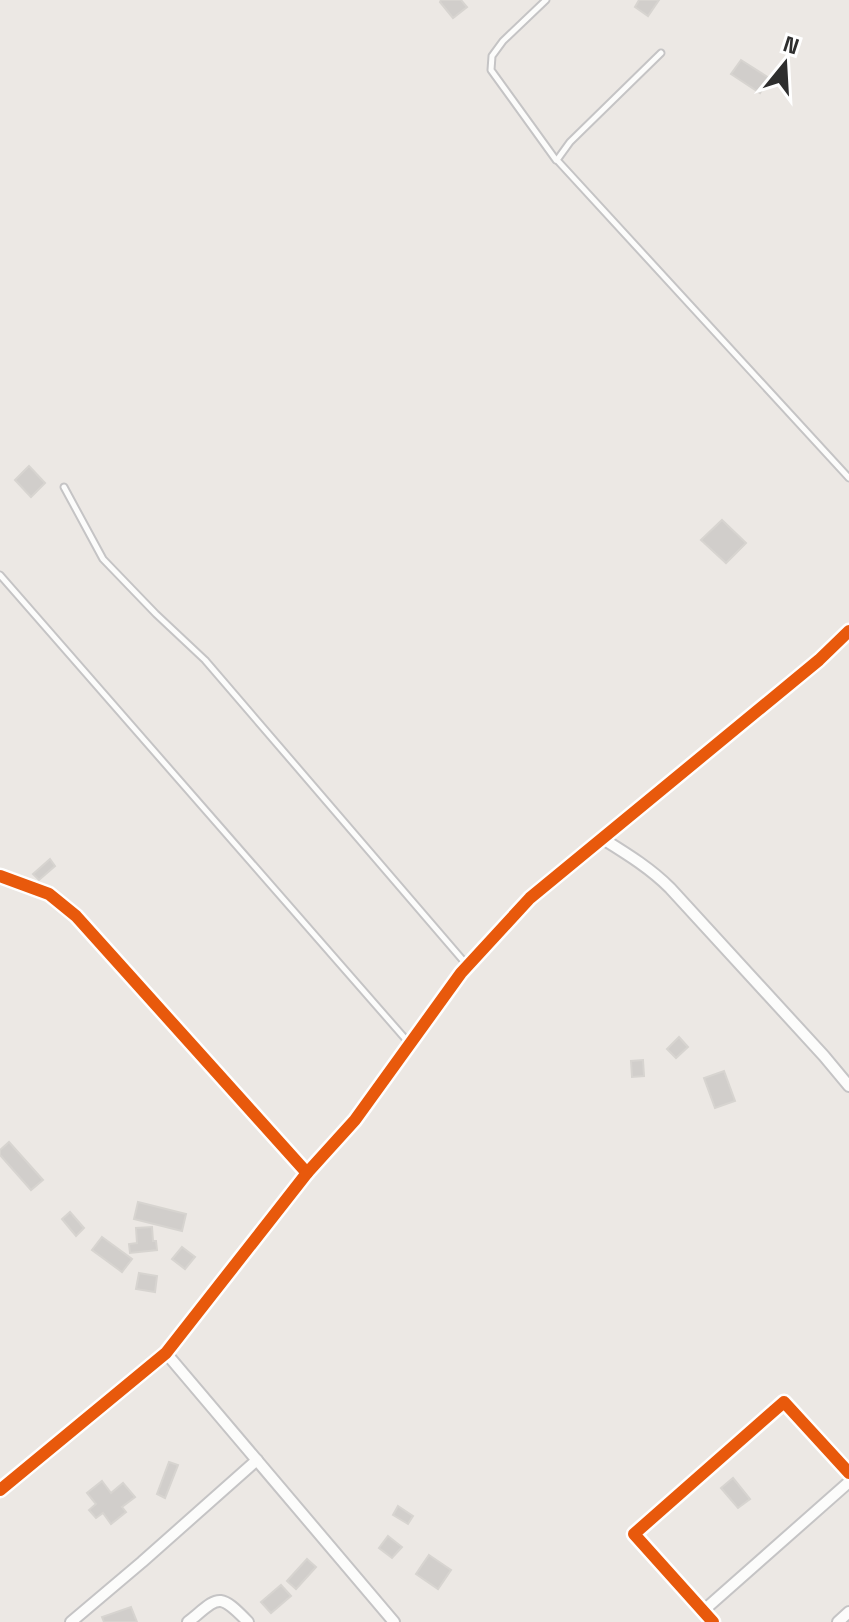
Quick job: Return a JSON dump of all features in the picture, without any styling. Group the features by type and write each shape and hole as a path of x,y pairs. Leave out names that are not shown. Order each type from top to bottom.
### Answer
{"street":[{"path":"0,1490 166,1353 307,1173 355,1120 467,966 530,898 819,660 849,631"},
{"path":"603,839 637,860 670,888 849,1086"},
{"path":"0,876 49,894 76,916 307,1173"},
{"path":"166,1353 394,1622"},
{"path":"713,1622 634,1534 784,1402 849,1473"},
{"path":"71,1622 257,1460"},
{"path":"703,1611 849,1482"},
{"path":"188,1622 209,1604 223,1601 248,1622"},
{"path":"838,1622 849,1612"}],"lane":[{"path":"546,0 503,41 492,56 491,70 557,160 849,478"},
{"path":"557,160 570,142 661,53"},
{"path":"64,487 103,559 205,660 467,966"},
{"path":"0,575 410,1044"}],"building":[{"path":"441,0 461,0 467,7 453,18"},
{"path":"639,0 659,0 648,16 635,7"},
{"path":"741,60 769,78 760,93 731,74"},
{"path":"29,466 45,483 31,497 15,480"},
{"path":"722,520 746,543 726,563 701,540"},
{"path":"50,859 55,866 39,880 33,874"},
{"path":"679,1037 688,1047 676,1058 667,1049"},
{"path":"643,1060 644,1076 632,1077 631,1061"},
{"path":"724,1071 735,1101 715,1108 704,1078"},
{"path":"9,1142 43,1180 31,1190 0,1155 0,1150"},
{"path":"138,1202 186,1214 182,1231 134,1219"},
{"path":"70,1212 84,1228 76,1236 62,1219"},
{"path":"152,1227 157,1250 130,1253 129,1244 137,1243 136,1228"},
{"path":"102,1237 132,1259 122,1272 92,1250"},
{"path":"182,1247 195,1257 185,1269 172,1259"},
{"path":"139,1273 157,1276 155,1292 136,1289"},
{"path":"169,1462 178,1465 165,1498 157,1494"},
{"path":"733,1478 750,1499 738,1508 721,1488"},
{"path":"102,1481 111,1493 123,1483 135,1497 122,1507 126,1512 111,1524 103,1513 96,1518 89,1510 96,1504 87,1493"},
{"path":"398,1506 413,1516 408,1524 393,1515"},
{"path":"388,1536 402,1547 392,1558 379,1548"},
{"path":"429,1555 451,1570 438,1589 416,1574"},
{"path":"307,1559 316,1567 296,1589 287,1581"},
{"path":"281,1585 291,1596 271,1613 261,1602"},
{"path":"131,1607 137,1622 104,1622 102,1617"}],"cycle path":[{"path":"0,1490 166,1353 307,1173 355,1120 461,973 530,898 819,660 849,631"},
{"path":"0,876 49,894 76,916 307,1173"},
{"path":"713,1622 634,1534 784,1402 849,1473"}]}
